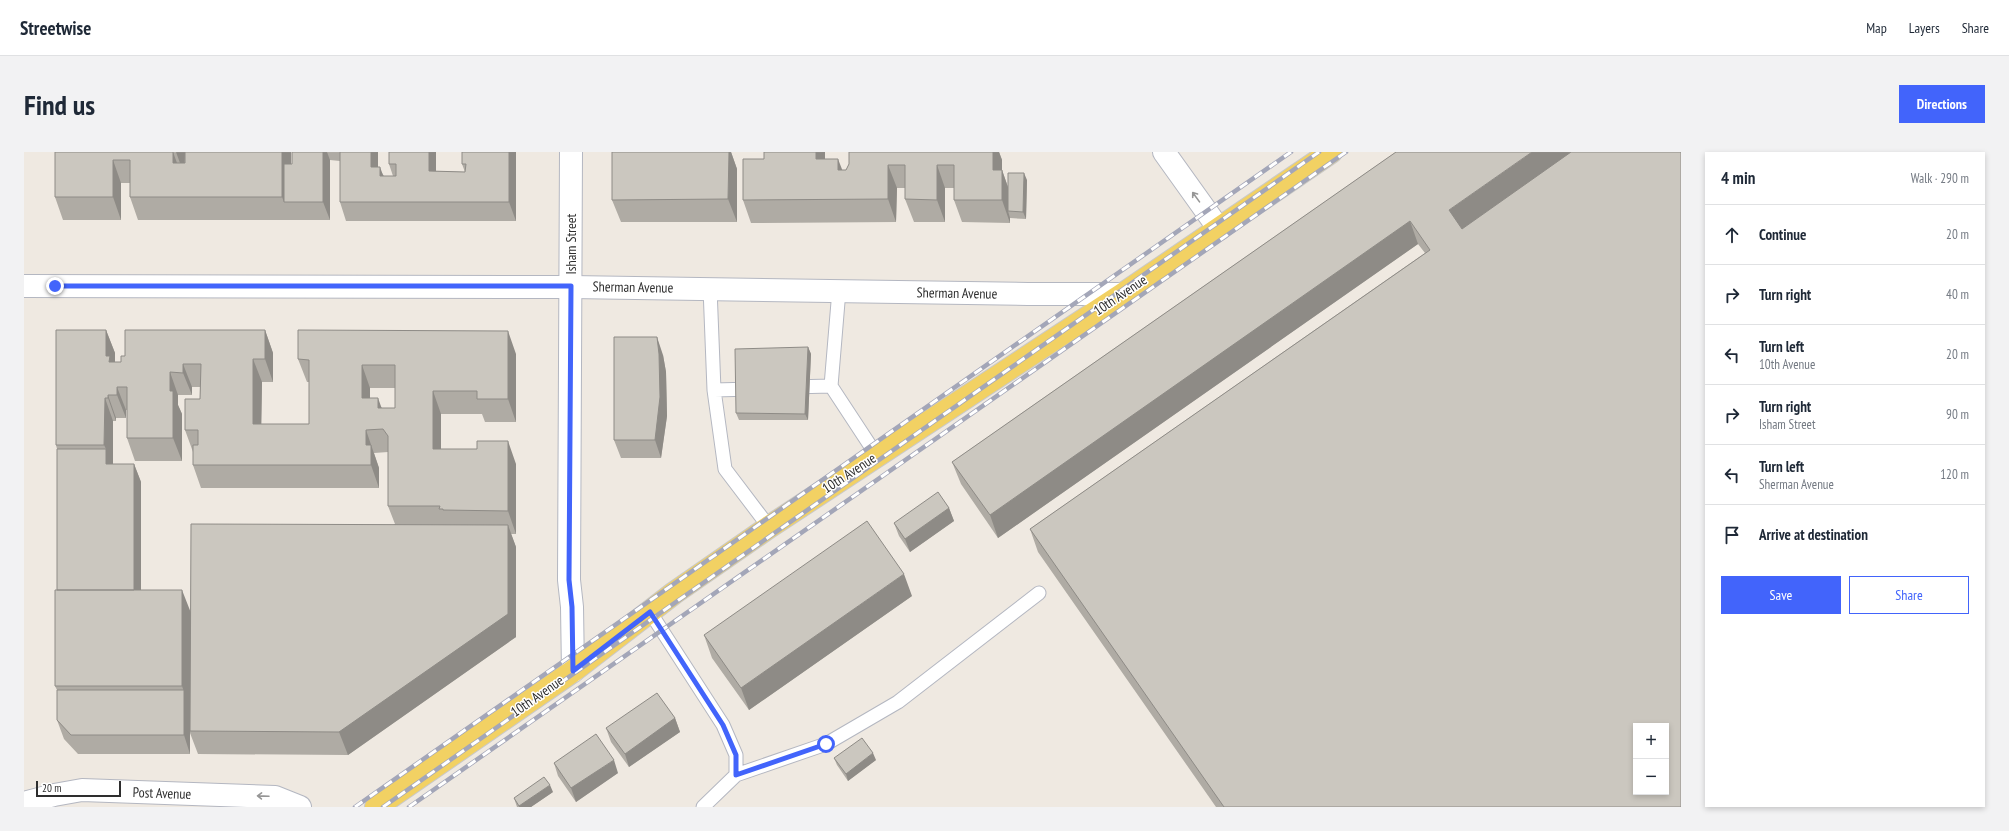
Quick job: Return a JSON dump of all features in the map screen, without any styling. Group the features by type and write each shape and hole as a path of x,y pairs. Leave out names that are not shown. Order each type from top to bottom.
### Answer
{"main road":[{"name":"Isham Street","path":"571,152 569,580 572,607 573,671"},
{"path":"1164,152 1219,229"},
{"name":"10th Avenue","path":"376,807 573,671 650,612 769,527 1123,294 1331,152"},
{"name":"Sherman Avenue","path":"24,286 571,286 1028,294 1123,294"},
{"name":"Post Avenue","path":"24,803 54,794 82,790 275,797 300,807"}],"lane":[{"path":"710,288 714,390 725,469 769,527"},
{"path":"839,290 831,386 876,456"},
{"path":"714,390 831,386"},
{"path":"703,807 736,775 826,744 898,702 1039,593"},
{"path":"650,612 723,725 736,755 736,775"}],"building":[{"path":"55,152 173,152 173,163 185,163 185,152 282,152 282,197 130,197 130,160 113,160 113,197 55,197"},
{"path":"292,152 323,152 323,202 284,202 284,164 292,164"},
{"path":"340,152 371,152 371,167 380,167 380,176 396,176 396,164 389,164 389,152 429,152 429,171 465,172 466,164 462,164 462,152 509,152 509,202 340,202"},
{"path":"612,152 729,152 728,199 612,200"},
{"path":"764,152 816,152 816,159 838,159 838,170 846,170 849,164 849,152 993,152 993,170 1002,170 1002,200 954,200 954,165 937,165 937,200 905,199 905,165 888,165 888,199 743,200 743,159 764,159"},
{"path":"1396,152 1532,152 1449,210 1462,229 1571,152 1681,152 1681,807 1224,807 1030,529 1430,250 1410,221 990,515 952,462"},
{"path":"1008,173 1024,173 1023,212 1008,211"},
{"path":"56,330 106,330 106,356 110,356 109,362 121,362 121,356 125,356 125,330 265,330 265,359 253,359 253,424 309,424 309,360 298,359 298,330 508,331 508,399 477,399 477,391 433,391 433,449 477,449 477,441 508,441 508,511 443,510 439,509 440,506 388,506 388,436 383,429 366,430 366,445 371,445 371,465 193,465 193,445 198,445 198,430 185,430 185,399 200,399 201,364 183,364 183,373 170,372 170,391 173,391 173,438 127,438 127,387 117,387 117,395 108,395 108,398 105,398 104,445 56,445","holes":["362,365 395,365 395,408 378,408 378,398 362,398"]},
{"path":"614,337 657,337 660,397 655,440 614,440"},
{"path":"808,347 805,414 736,413 735,349"},
{"path":"57,449 106,449 106,464 134,464 134,590 57,590"},
{"path":"938,492 949,508 905,539 894,523"},
{"path":"867,521 904,574 741,688 704,635"},
{"path":"191,524 508,525 508,614 339,732 190,731"},
{"path":"55,590 182,590 182,686 55,686"},
{"path":"57,690 184,690 184,735 71,735 57,720"},
{"path":"657,693 675,718 625,754 606,728"},
{"path":"596,734 614,760 571,788 554,763"},
{"path":"862,738 873,753 846,774 834,758"},
{"path":"544,777 550,785 519,806 514,798"}],"railway":[{"path":"355,807 1291,152"},
{"path":"383,807 1319,152"},
{"path":"409,807 1346,152"}],"route":[{"path":"55,286 571,286 569,580 572,607 573,671 650,612 710,702 723,725 736,755 736,775 826,744"}]}
